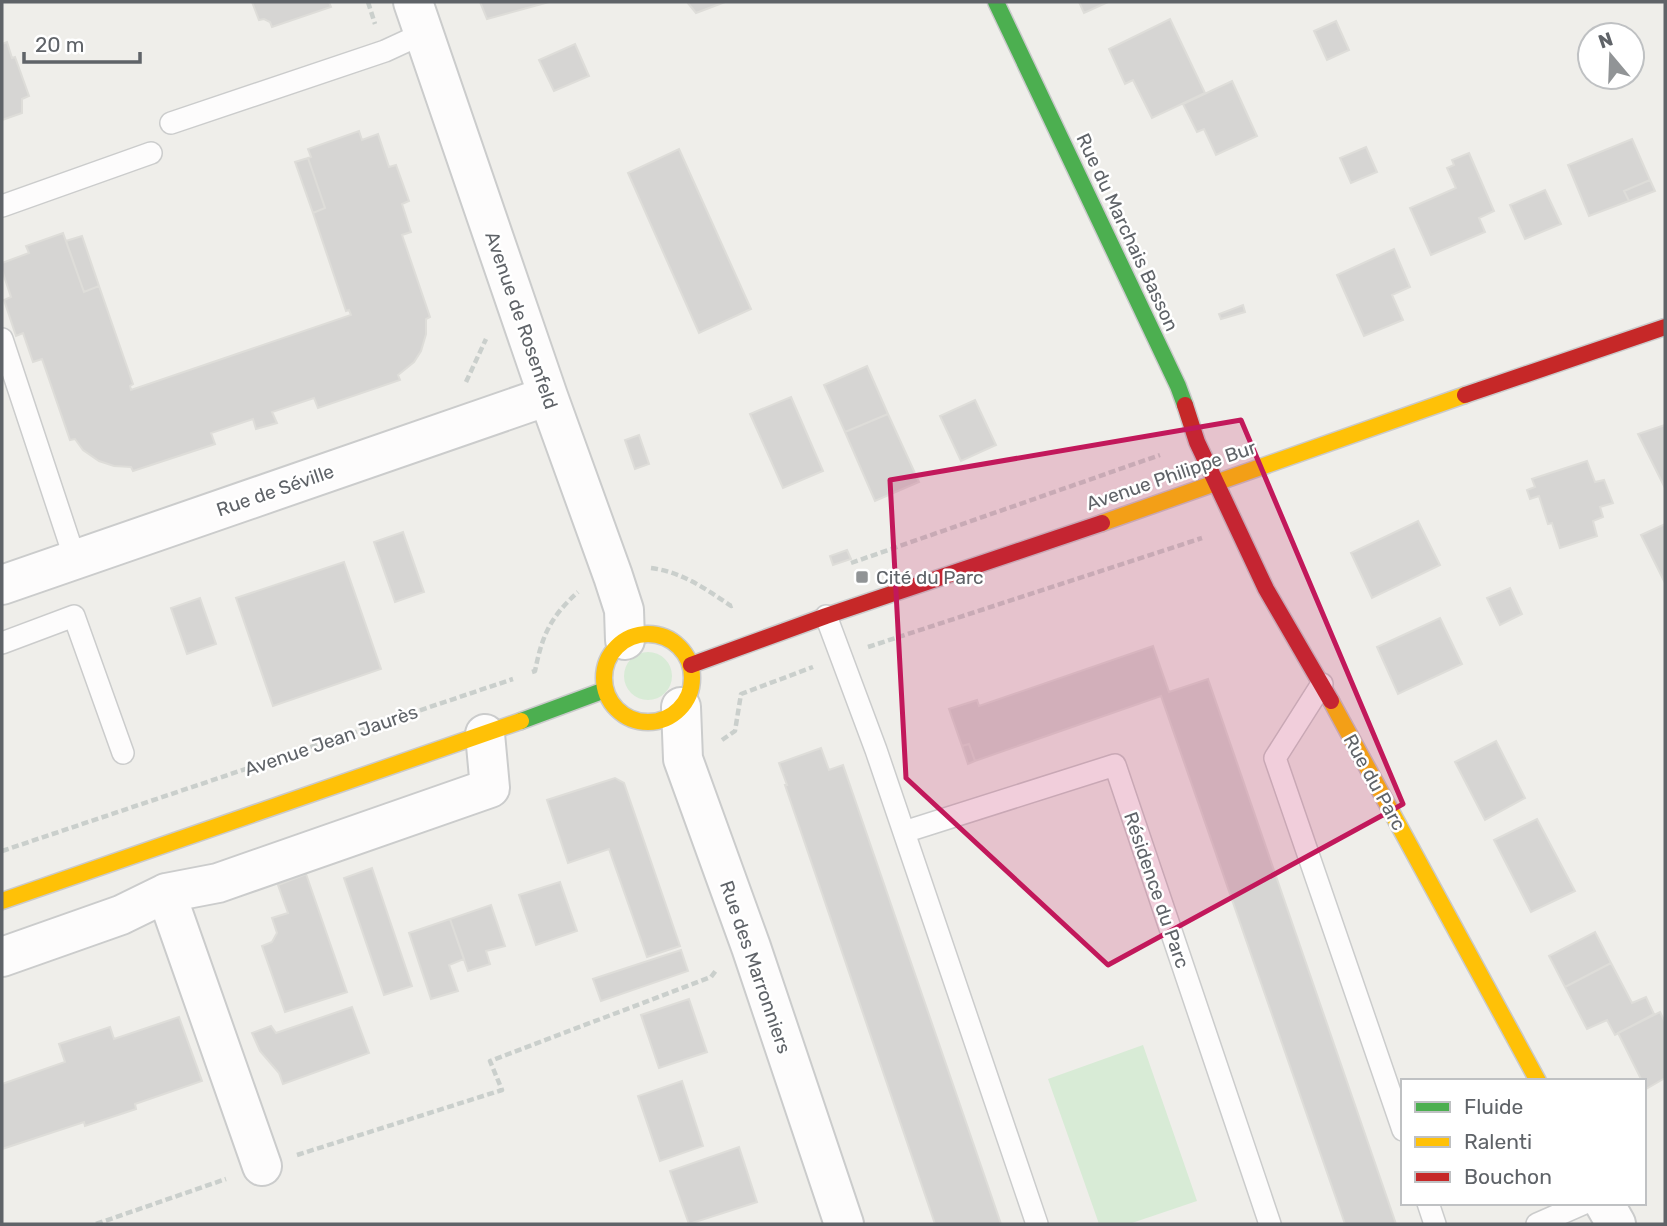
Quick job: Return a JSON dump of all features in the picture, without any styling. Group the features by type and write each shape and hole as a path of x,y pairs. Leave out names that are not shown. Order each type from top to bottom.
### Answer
{"street":[{"name":"Rue du Marchais Basson","path":"996,2 1178,386 1197,442 1215,482"},
{"name":"Avenue de Rosenfeld","path":"418,18 613,576 624,610 625,640"},
{"name":"Avenue Philippe Bur","path":"691,665 1039,542 1144,509 1665,327"},
{"name":"Rue de Séville","path":"2,585 548,396"},
{"name":"Rue du Parc","path":"1215,482 1266,589 1322,684 1537,1079"},
{"path":"651,633 664,636 676,643 691,665 689,695 681,707 669,717 657,721 643,722 631,718 611,702 606,690 604,676 607,662 614,650 625,640 638,635 651,633"},
{"path":"2,901 606,690"},
{"name":"Rue des Marronniers","path":"681,707 683,759 751,947 844,1224"},
{"path":"2,957 121,915 166,893 218,883 490,788 485,734"},
{"path":"166,893 262,1166"},
{"path":"1605,1205 1616,1224"}],"lane":[{"path":"171,123 385,51 418,18"},
{"path":"2,206 150,153"},
{"path":"2,339 75,559"},
{"path":"2,643 74,616 123,753"},
{"path":"826,616 843,656 1037,1224"},
{"path":"1322,684 1275,758 1401,1124"},
{"name":"Résidence du Parc","path":"904,832 1115,765 1270,1224"},
{"path":"1429,1205 1435,1224"},
{"path":"1537,1224 1580,1205"}],"path":[{"path":"368,2 385,51"},
{"path":"471,422 461,394 487,337"},
{"path":"843,566 1197,442"},
{"path":"683,759 706,751 735,731 741,694 843,656 1206,537 1234,517"},
{"path":"613,576 643,566 667,570 692,580 731,606 744,601"},
{"name":"Avenue Jean Jaurès","path":"2,850 535,671 544,634 551,620 581,589 613,576"},
{"path":"96,1224 262,1166 502,1090 490,1060 711,977 728,954 751,947"}],"highlighted area":[{"path":"1241,420 1403,804 1108,965 906,778 890,480"}],"green space":[{"path":"648,652 665,659 672,676 665,693 648,700 631,693 624,676 631,659"},
{"path":"1143,1045 1197,1201 1129,1224 1099,1224 1048,1079"}],"building":[{"path":"252,2 329,2 331,7 272,27 270,22 259,20"},
{"path":"480,2 549,2 487,19"},
{"path":"687,2 725,2 696,13"},
{"path":"1079,2 1108,2 1084,13"},
{"path":"1170,19 1205,93 1152,118 1133,80 1125,84 1109,49"},
{"path":"1336,21 1349,50 1327,60 1314,31"},
{"path":"7,42 29,96 22,99 22,113 2,120 2,44"},
{"path":"575,44 589,76 554,91 539,60"},
{"path":"1232,81 1257,136 1216,155 1204,129 1197,132 1183,104"},
{"path":"359,131 362,140 378,134 389,167 396,165 409,201 402,204 411,232 402,235 430,317 426,319 426,334 421,351 414,362 398,375 400,380 318,408 314,398 272,412 277,423 256,429 253,419 211,433 215,444 133,471 131,467 114,466 99,461 83,450 75,439 70,440 42,359 33,362 23,333 16,336 4,300 11,297 2,263 29,253 26,246 63,233 84,292 99,286 133,384 130,386 131,390 351,315 349,310 346,311 313,213 325,208 308,158 311,157 308,149"},
{"path":"1632,139 1650,180 1624,191 1629,201 1589,216 1568,165"},
{"path":"1366,147 1377,172 1351,183 1340,158"},
{"path":"679,149 751,309 699,333 628,173"},
{"path":"1469,153 1494,211 1479,218 1485,232 1431,255 1410,208 1456,188 1447,168 1454,165 1452,160"},
{"path":"308,158 325,208 313,213 295,162"},
{"path":"1650,180 1655,191 1629,201 1624,191"},
{"path":"1545,190 1561,224 1525,239 1510,205"},
{"path":"82,236 99,286 84,292 66,241"},
{"path":"1394,249 1410,287 1392,295 1403,320 1364,336 1337,275"},
{"path":"1243,305 1245,312 1221,319 1219,314"},
{"path":"867,366 888,414 845,432 824,385"},
{"path":"791,397 823,471 783,488 750,414"},
{"path":"975,400 996,445 961,461 940,416"},
{"path":"888,414 919,482 875,501 845,432"},
{"path":"1665,425 1665,488 1638,434"},
{"path":"639,435 649,464 635,469 625,440"},
{"path":"1587,461 1595,482 1604,480 1613,503 1600,507 1603,517 1593,521 1597,536 1560,548 1552,523 1548,524 1539,496 1530,499 1527,490 1535,487 1532,479"},
{"path":"1418,521 1440,565 1372,598 1351,553"},
{"path":"1665,524 1665,583 1641,535"},
{"path":"403,532 424,592 395,602 374,542"},
{"path":"847,550 851,559 833,565 830,556"},
{"path":"344,562 381,669 273,706 236,598"},
{"path":"1510,588 1522,614 1500,625 1487,598"},
{"path":"200,598 216,644 187,654 171,608"},
{"path":"1440,618 1462,664 1398,694 1377,647"},
{"path":"1153,646 1169,692 1208,679 1396,1224 1345,1224 1161,696 975,761 969,744 962,746 949,709 977,700 979,706"},
{"path":"1496,741 1525,798 1485,820 1455,762"},
{"path":"969,744 975,761 968,764 962,746"},
{"path":"821,748 829,770 843,765 1001,1224 935,1224 779,763"},
{"path":"615,778 624,783 680,946 647,957 609,849 568,863 547,800"},
{"path":"1537,819 1575,891 1531,912 1494,840"},
{"path":"372,868 412,986 384,995 344,878"},
{"path":"306,874 347,992 285,1012 262,946 272,942 277,933 272,918 288,913 278,885"},
{"path":"560,882 577,931 536,945 519,895"},
{"path":"491,905 505,946 486,951 490,964 468,971 450,919"},
{"path":"450,919 464,959 449,965 458,991 431,999 409,933"},
{"path":"1595,932 1611,963 1565,987 1549,956"},
{"path":"681,950 688,971 601,1001 593,979"},
{"path":"1611,963 1632,1003 1646,997 1654,1014 1615,1035 1607,1020 1587,1029 1565,987"},
{"path":"689,999 707,1052 659,1068 641,1015"},
{"path":"352,1007 369,1053 283,1084 279,1073 260,1051 252,1033 271,1026 276,1033"},
{"path":"1660,1012 1665,1022 1665,1078 1646,1089 1646,1079 1641,1079 1618,1033"},
{"path":"179,1017 202,1081 135,1104 136,1109 85,1126 84,1122 2,1149 2,1084 65,1062 59,1044 110,1027 114,1039"},
{"path":"682,1081 703,1146 660,1161 638,1096"},
{"path":"739,1147 757,1202 689,1224 670,1171"}],"traffic: fast":[{"path":"996,2 1185,405"},
{"path":"521,721 605,690"}],"traffic: slow":[{"path":"1102,523 1465,395"},
{"path":"648,634 665,637 679,647 689,661 692,678 689,695 679,709 665,719 648,722 631,719 617,709 607,695 604,678 607,661 617,647 631,637 648,634"},
{"path":"1331,701 1537,1079"},
{"path":"2,901 521,721"}],"traffic: jam":[{"path":"1465,395 1665,327"},
{"path":"1185,405 1197,442 1266,589 1331,701"},
{"path":"691,665 826,616 1102,523"}],"place":[{"name":"Cité du Parc","path":"862,577"}]}
